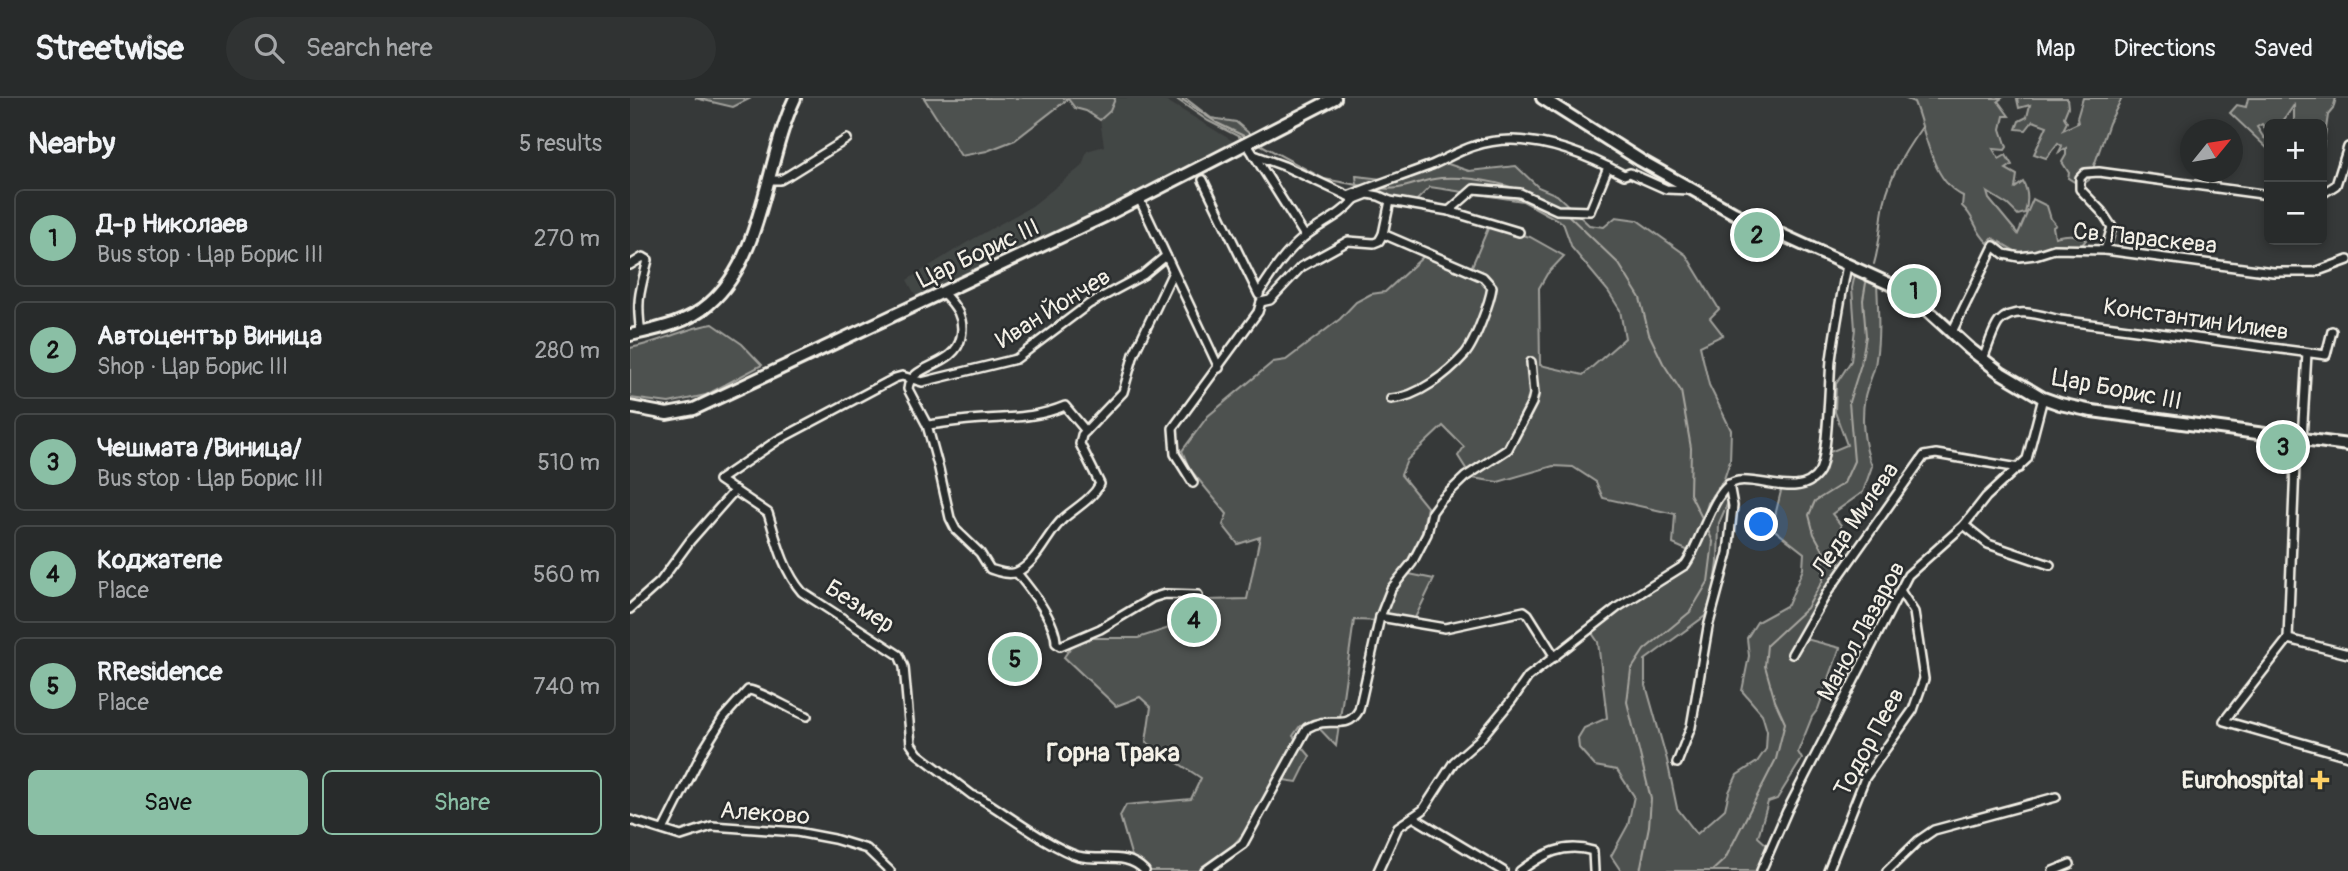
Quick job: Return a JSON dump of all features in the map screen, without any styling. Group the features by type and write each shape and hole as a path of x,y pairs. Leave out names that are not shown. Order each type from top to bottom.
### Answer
{"street":[{"path":"630,265 643,257 648,260 639,293 636,334 686,319 709,304 722,291 752,236 780,134 795,98"},
{"name":"Цар Борис III","path":"630,407 667,414 694,409 1139,198 1335,98"},
{"name":"Цар Борис III","path":"1542,98 1640,160 1734,213 1881,279 1909,296 2001,373 2043,398 2092,411 2348,445"},
{"path":"767,180 780,180 847,139"},
{"path":"1259,293 1286,253 1305,236 1343,212 1351,197 1476,145 1508,141 1549,144 1592,158 1624,175 1630,173 1666,190 1692,190"},
{"path":"1247,144 1305,236"},
{"path":"2327,191 2336,185 2348,147"},
{"path":"1254,156 1284,166 1351,197 1368,194 1390,201 1449,211 1519,232"},
{"path":"1449,211 1474,189 1520,193 1557,210 1590,211 1608,167"},
{"path":"2105,250 2112,227 2080,189 2080,178 2085,173 2099,172 2264,194"},
{"path":"1193,483 1175,454 1173,428 1219,368 1258,312 1261,302 1203,180"},
{"path":"1139,198 1219,368"},
{"path":"1261,302 1270,300 1301,267 1348,241 1374,243 1383,234 1390,201"},
{"path":"1383,234 1483,277 1492,287 1466,353 1423,389 1403,398 1391,399"},
{"name":"Св. Параскева","path":"1952,332 1993,246 2004,254 2019,257 2053,249 2105,250 2273,272 2315,272 2348,260"},
{"name":"Иван Йончев","path":"912,378 922,382 1016,359 1089,304 1143,275 1166,256"},
{"path":"1378,871 1398,827 1423,810 1454,762 1479,740 1512,701 1528,677 1618,607 1685,565 1693,555 1717,499 1729,484 1738,481 1782,487 1811,481 1819,472 1825,454 1831,359 1847,265"},
{"path":"912,378 908,388 926,425 950,518 956,530 980,553 990,569 1017,573 1029,562 1062,519 1087,500 1100,484 1080,444 1082,435 1123,392 1134,354 1173,272"},
{"path":"630,609 660,582 690,541 735,490 719,480 758,452 831,410 895,378 912,378 954,354 961,342 963,327 960,313 943,293"},
{"name":"Константин Илиев","path":"1983,359 1999,322 2016,313 2310,354"},
{"path":"2332,331 2326,355 2310,354 2299,440 2288,639 2224,721 2348,756"},
{"path":"1205,871 1243,844 1307,728 1318,722 1353,720 1359,710 1380,617 1391,589 1412,563 1427,534 1432,512 1440,501 1465,477 1508,449 1532,403 1534,394 1531,362"},
{"name":"Манол Лазаров","path":"1761,871 1787,811 1908,575 1964,525 1986,497 2027,459 2043,398"},
{"path":"926,425 985,419 1020,419 1049,413 1065,406 1086,431"},
{"name":"Леда Милева","path":"1792,654 1827,593 1924,456 1936,454 2019,468"},
{"path":"1677,763 1690,727 1708,627 1728,553 1733,506 1729,484"},
{"name":"Безмер","path":"735,490 768,513 776,541 802,592 899,655 904,667 911,744 918,754 972,795 1072,853 1130,860 1145,871"},
{"path":"1964,525 1988,544 2050,565"},
{"path":"1017,573 1034,595 1055,632 1056,643 1060,646 1100,629 1152,598 1165,594 1198,595"},
{"name":"Тодор Пеев","path":"1828,871 1865,778 1913,710 1924,679 1914,612 1901,592"},
{"path":"1380,617 1445,628 1524,611 1555,657"},
{"path":"2288,639 2348,654"},
{"path":"663,830 704,749 723,718 748,690 754,690 773,702 807,716"},
{"path":"1887,871 1918,841 1934,830 2056,797"},
{"path":"1412,817 1503,871"},
{"name":"Алеково","path":"630,821 681,836 712,826 797,832 867,849 890,871"},
{"path":"1520,871 1532,862 1566,847 1593,851 1594,871"},
{"path":"2053,871 2070,864"}],"shaded area":[{"path":"695,98 751,98 733,107"},
{"path":"924,98 1115,99 1110,111 1100,120 1075,108 1068,99 1015,140 987,151 961,156"},
{"path":"1115,98 1162,98 1236,143 1114,206 918,300 907,280 1032,206 1082,166 1087,151 1104,146 1100,120 1110,111"},
{"path":"1175,98 1185,98 1211,118 1236,122 1251,135 1243,139 1208,121"},
{"path":"1904,98 2002,98 1998,101 2009,116 2004,116 2001,129 2007,147 2005,150 1993,149 1999,159 2006,155 2012,165 2006,169 2017,175 2015,188 2023,182 2025,186 2025,213 2018,215 1987,192 1989,199 2018,234 2033,199 2047,206 2056,225 2053,227 2055,237 2071,235 2086,240 2081,246 2057,244 2035,253 2020,254 1993,238 1988,243 1962,206 1963,196 1952,189 1937,167 1914,102"},
{"path":"2067,98 2068,107 2064,117 2067,122 2063,130 2078,123 2083,98 2122,98 2109,123 2089,180 2081,186 2068,178 2069,173 2062,162 2066,148 2059,152 2062,146 2058,143 2046,158 2034,154 2047,126 2033,121 2026,130 2016,129 2019,121 2027,117 2030,105 2019,108 2017,99"},
{"path":"2248,98 2336,98 2327,122 2327,119 2294,119 2294,105 2284,119 2264,119 2264,127 2262,124 2257,127 2264,138 2264,145 2243,125 2243,119 2236,119 2230,113 2237,105 2246,107"},
{"path":"1439,161 1469,171 1516,166 1538,187 1557,195 1589,225 1604,227 1616,217 1637,220 1686,255 1719,309 1710,318 1723,335 1700,346 1709,385 1731,430 1730,461 1724,479 1708,503 1691,552 1673,544 1675,514 1603,498 1596,482 1573,467 1553,466 1498,482 1472,478 1458,456 1464,447 1443,426 1407,460 1401,475 1427,507 1422,533 1404,573 1434,579 1413,622 1354,620 1336,746 1315,724 1300,726 1293,736 1310,756 1297,782 1277,779 1258,817 1221,859 1205,871 1143,871 1131,854 1120,816 1126,805 1191,799 1201,778 1146,742 1151,707 1140,697 1116,706 1064,657 1071,647 1088,638 1138,638 1188,622 1207,600 1247,599 1260,537 1238,544 1223,525 1227,514 1189,468 1182,451 1208,416 1273,362 1286,360 1340,319 1356,302 1371,294 1385,292 1424,256 1469,273 1489,226 1530,237 1564,256 1547,274 1539,288 1540,365 1583,375 1625,338 1620,310 1608,291 1572,248 1563,223 1523,201 1430,187 1413,204 1358,194 1356,176 1403,179"},
{"path":"1855,274 1877,282 1877,349 1863,413 1865,440 1872,466 1863,492 1832,514 1841,525 1840,577 1802,638 1840,648 1818,709 1798,752 1802,759 1777,799 1768,802 1758,837 1767,845 1756,871 1621,871 1611,856 1628,825 1634,796 1617,770 1595,766 1579,748 1578,738 1584,728 1607,718 1598,642 1590,630 1685,565 1723,490 1729,500 1719,523 1714,591 1705,616 1645,660 1645,682 1667,760 1677,808 1697,834 1725,809 1737,775 1757,762 1766,749 1767,731 1762,714 1742,691 1749,656 1747,638 1757,622 1788,605 1803,569 1804,553 1772,528 1782,487 1811,481 1825,454 1847,445 1835,412 1836,384 1851,361 1855,329 1852,288"},
{"path":"713,324 742,344 762,365 706,395 669,403 630,398 630,348"}],"waterway":[{"path":"1180,98 1217,123 1248,138"},
{"path":"1874,264 1884,204 1891,180 1922,127"},
{"path":"1256,142 1324,179 1363,186"},
{"path":"1377,188 1403,187 1441,178 1482,180 1509,186 1547,202"},
{"path":"1567,214 1619,264 1640,298 1649,334 1681,391 1691,448 1690,494 1703,520"},
{"path":"1712,871 1725,859 1776,759 1785,723 1775,701 1765,666 1767,645 1807,608 1823,580 1824,552 1814,534 1809,515 1815,501 1844,483 1854,461 1849,402 1861,364 1866,336 1863,300 1866,283"},
{"path":"1640,871 1649,826 1651,799 1627,702 1631,670 1644,650 1690,612 1708,582 1713,542 1707,528"}],"place":[{"name":"Автоцентър Виница","path":"1757,235"},
{"name":"Д-р Николаев","path":"1914,291"},
{"name":"Чешмата /Виница/","path":"2283,447"},
{"name":"Коджатепе","path":"1194,620"},
{"name":"RResidence","path":"1015,659"},
{"name":"Eurohospital","path":"2320,780"}],"district":[{"name":"Горна Трака","path":"1113,752"}]}
